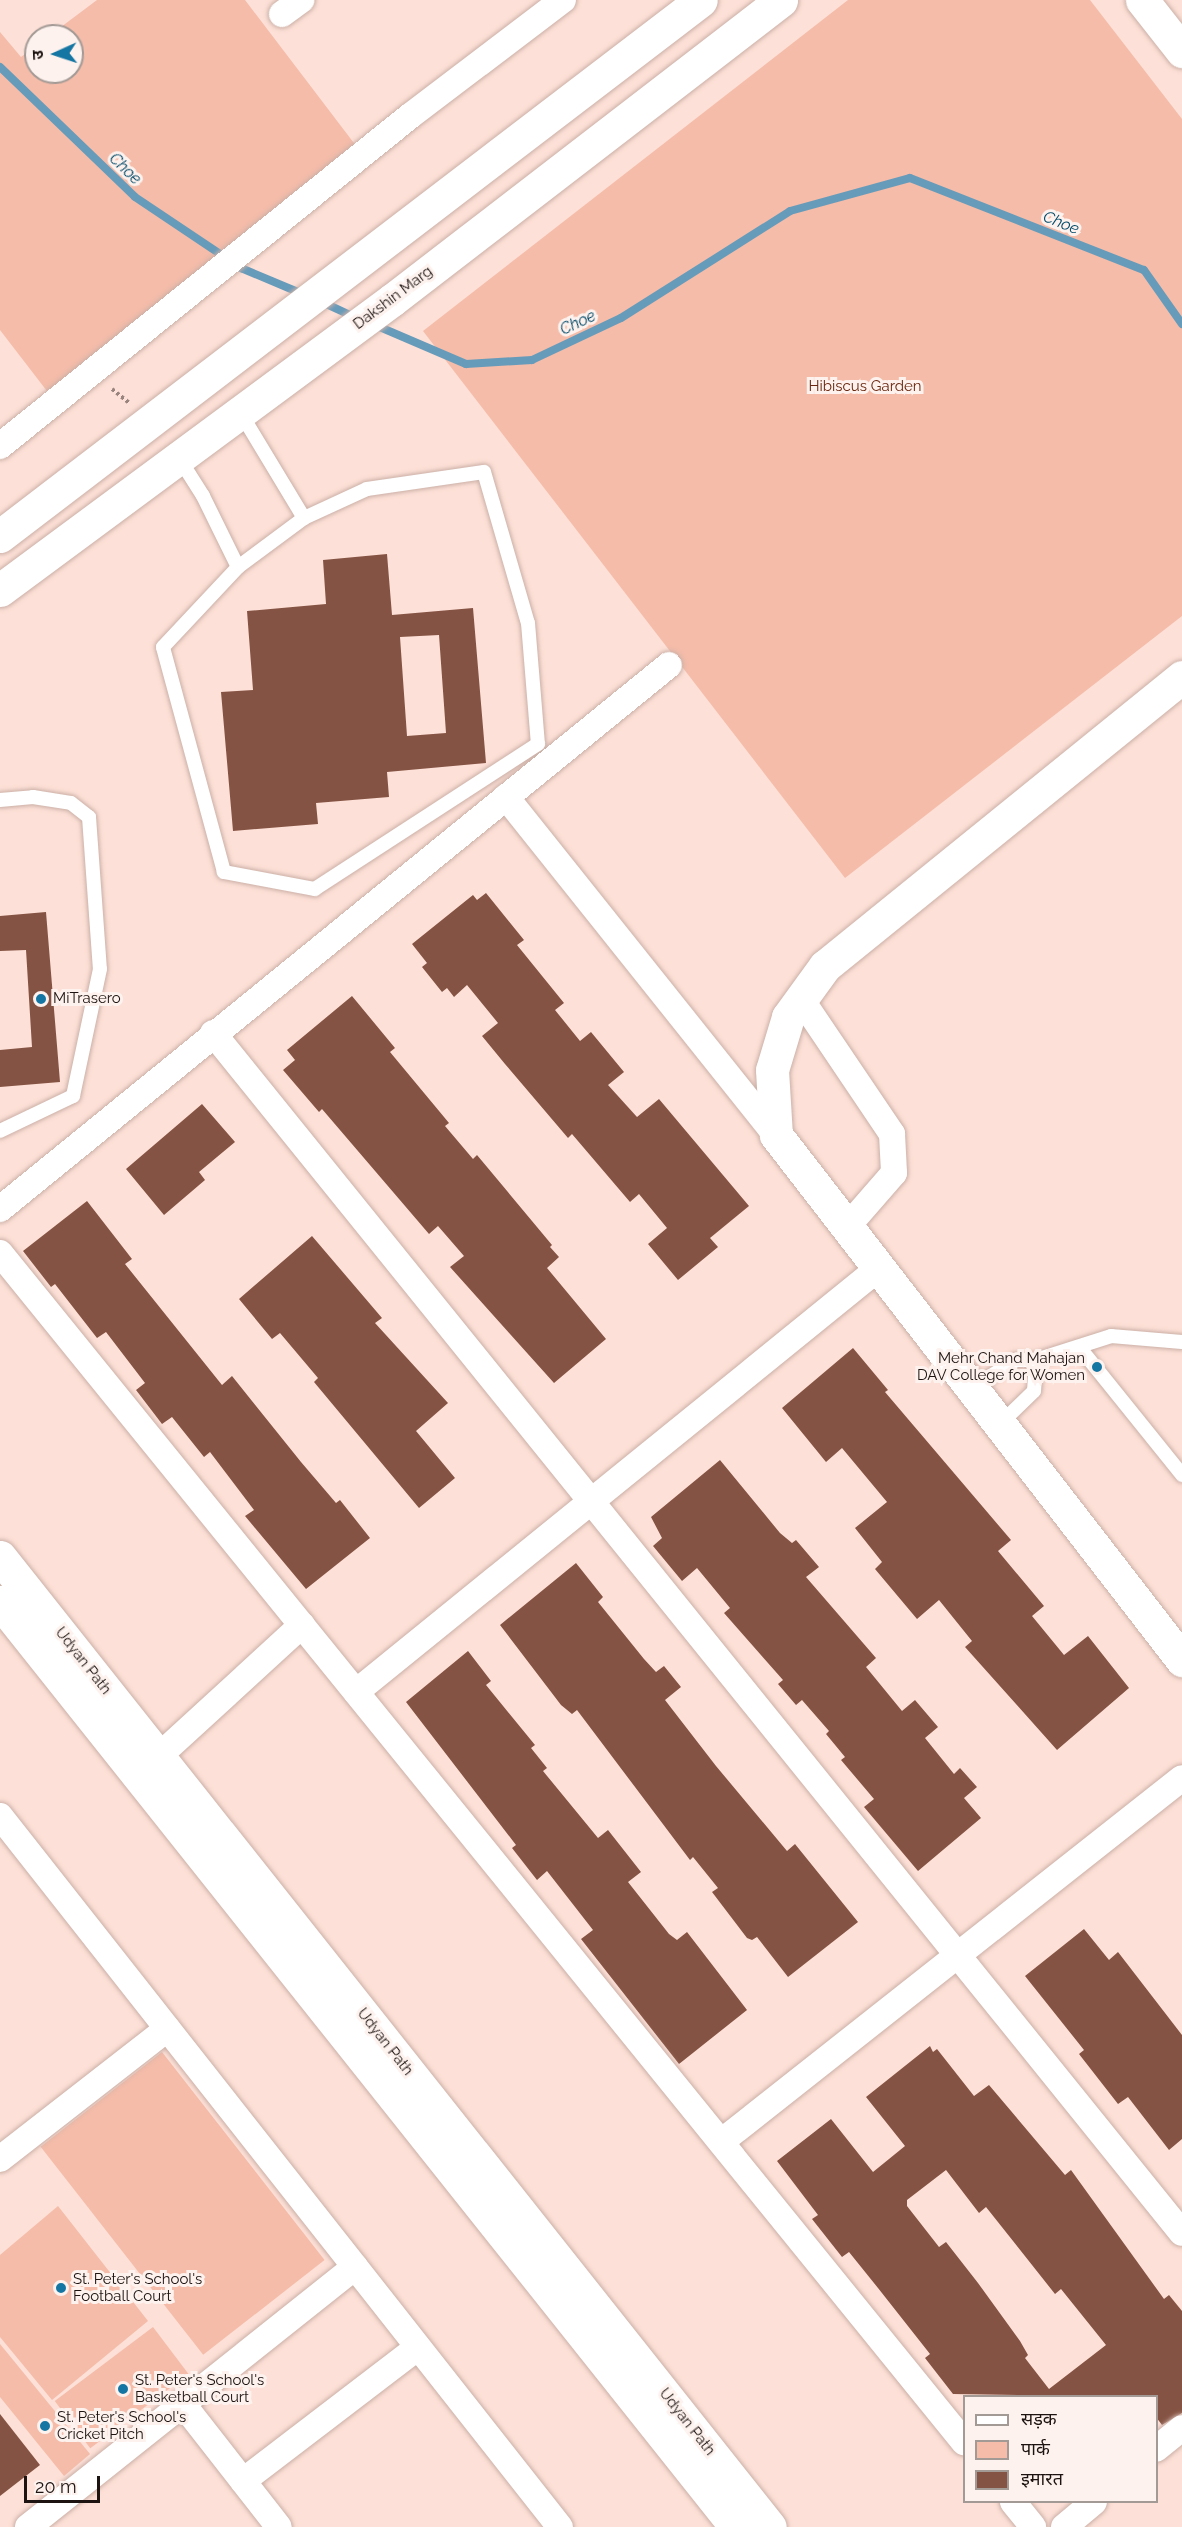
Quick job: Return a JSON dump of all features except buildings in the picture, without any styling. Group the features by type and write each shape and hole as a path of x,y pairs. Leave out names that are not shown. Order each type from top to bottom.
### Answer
{"main road":[{"name":"Dakshin Marg","path":"0,590 392,300 782,0"},
{"path":"1142,0 1182,51"},
{"path":"0,536 108,457 687,4"},
{"path":"1182,677 825,966 789,1017 772,1070 776,1135 1182,1660"},
{"name":"Udyan Path","path":"0,1557 770,2527"},
{"name":"Udyan Path","path":"0,1602 736,2527"}],"street":[{"path":"0,446 410,116 563,0"},
{"path":"0,1209 213,1033 669,664"},
{"path":"506,797 776,1135"},
{"path":"801,999 892,1134 894,1173 847,1227"},
{"path":"213,1033 1182,2233"},
{"path":"0,1252 963,2441"},
{"path":"356,1692 590,1499 879,1268"},
{"path":"159,1756 302,1625"},
{"path":"721,2142 956,1953 1182,1778"},
{"path":"0,1816 560,2527"},
{"path":"0,2159 167,2029"},
{"path":"28,2527 355,2267"},
{"path":"243,2481 418,2347"},
{"path":"182,2403 279,2527"},
{"path":"1158,2447 1182,2428"},
{"path":"1014,2503 1033,2527"},
{"path":"1064,2527 1093,2503"}],"lane":[{"path":"240,412 304,519"},
{"path":"179,458 203,496 238,567"},
{"path":"484,472 528,623 538,744 315,889 224,872 163,647 238,567 304,519 367,489 484,472"},
{"path":"0,800 33,797 71,803 89,816 100,969 74,1096 0,1131"},
{"path":"971,1389 1016,1360 1036,1360 1080,1348 1111,1336 1182,1342"},
{"path":"1080,1348 1182,1474"},
{"path":"999,1425 1034,1391 1036,1360"}],"path":[{"path":"107,389 116,389 136,410"}],"green space":[{"path":"97,0 245,0 363,155 50,395 0,330 0,32 21,57 24,55 24,84 84,84 84,24 65,24"},
{"name":"Hibiscus Garden","path":"848,0 1090,0 1182,119 1182,616 845,878 423,331"},
{"path":"162,2052 325,2260 203,2355 41,2147"},
{"name":"St. Peter's School's Football Court","path":"58,2206 148,2321 52,2400 0,2337 0,2255"},
{"name":"St. Peter's School's Basketball Court","path":"153,2327 189,2374 90,2448 55,2401"},
{"name":"St. Peter's School's Cricket Pitch","path":"0,2344 90,2454 64,2476 0,2397"}],"waterway":[{"name":"Choe","path":"0,67 135,197 241,268 303,294"},
{"name":"Choe","path":"375,325 466,364 532,360 621,318 790,211 910,178 1144,270 1182,324"},
{"name":"Choe","path":"320,301 355,317"}],"place":[{"name":"MiTrasero","path":"41,999"},
{"name":"Mehr Chand Mahajan DAV College for Women","path":"1097,1367"},
{"name":"St. Peter's School's Football Court","path":"61,2288"},
{"name":"St. Peter's School's Basketball Court","path":"123,2389"},
{"name":"St. Peter's School's Cricket Pitch","path":"45,2426"}]}
